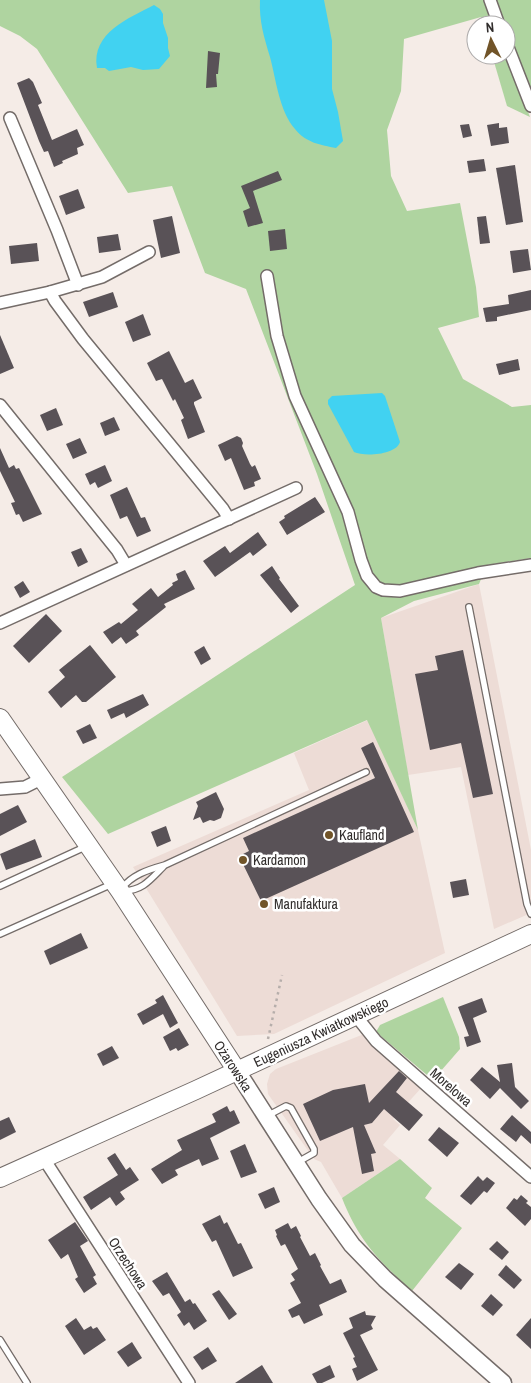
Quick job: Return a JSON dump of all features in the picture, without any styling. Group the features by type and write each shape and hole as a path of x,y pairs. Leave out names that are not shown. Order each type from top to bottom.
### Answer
{"main road":[{"name":"Ożarowska","path":"0,718 117,887 237,1071"},
{"name":"Eugeniusza Kwiatkowskiego","path":"0,1178 237,1071 531,934"}],"street":[{"path":"490,0 495,15"},
{"path":"515,65 531,106"},
{"path":"10,118 78,285"},
{"path":"0,303 78,285 102,277 149,252"},
{"path":"267,276 277,336 295,396 348,512 367,576 376,587 383,590 400,591 478,573 531,565"},
{"path":"50,292 83,339 229,519"},
{"path":"0,405 117,550 126,565"},
{"path":"0,623 296,488"},
{"path":"0,789 25,787 43,778"},
{"name":"Morelowa","path":"356,1016 376,1041 531,1177"},
{"name":"Ożarowska","path":"237,1071 319,1200 352,1245 385,1279 503,1383"},
{"name":"Orzechowa","path":"44,1159 189,1383"}],"lane":[{"path":"469,607 531,914"},
{"path":"0,934 117,887 135,876 165,865 366,772"},
{"path":"0,886 88,845"},
{"path":"117,887 135,890 142,887 165,865"},
{"path":"266,1117 286,1106 291,1108 314,1149 314,1153 296,1163"},
{"path":"0,1340 27,1383"}],"path":[{"path":"268,1040 282,974"}],"shaded area":[{"path":"479,584 531,850 531,913 494,929 461,767 408,775 381,618"},
{"path":"368,720 418,830 445,953 274,1034 237,1036 133,867 309,790 294,753"},
{"path":"364,1034 423,1086 393,1119 400,1125 383,1145 400,1159 342,1198 321,1162 314,1159 268,1094 267,1084 270,1074 276,1069"}],"green space":[{"path":"0,0 484,0 490,15 466,15 466,21 404,39 401,91 387,130 391,176 407,211 460,203 476,287 479,317 438,328 463,379 512,407 531,405 531,558 487,565 479,584 414,601 381,618 418,830 367,720 108,834 62,777 355,585 317,474 246,289 205,273 172,186 128,193 37,49 20,36 0,26"},
{"path":"494,0 531,0 531,98 516,57 516,15 500,15"},
{"path":"495,65 510,65 530,117 507,106"},
{"path":"443,997 459,1037 460,1049 433,1080 376,1032 380,1025"},
{"path":"400,1159 432,1188 425,1198 462,1228 412,1291 371,1249 355,1226 342,1198"}],"water":[{"path":"260,0 324,0 332,41 332,89 343,141 336,148 314,143 299,134 285,113 262,29"},
{"path":"154,5 163,14 170,56 159,69 143,70 131,67 109,71 105,68 97,68 97,56 100,45 106,36 123,21"},
{"path":"382,393 385,396 400,442 393,450 379,454 359,454 354,452 328,404 328,400 332,396"}],"building":[{"path":"208,51 220,53 218,74 216,74 217,87 206,88"},
{"path":"29,78 33,82 42,103 38,105 52,140 77,129 84,145 77,148 78,154 54,167 48,151 44,152 39,141 17,83"},
{"path":"499,123 499,128 507,127 509,143 491,146 487,125"},
{"path":"469,124 472,136 463,138 460,125"},
{"path":"484,159 486,171 469,173 467,161"},
{"path":"515,165 523,222 506,225 496,168"},
{"path":"278,171 282,180 253,191 263,223 248,227 243,211 250,208 241,186"},
{"path":"78,189 85,208 66,215 59,196"},
{"path":"172,216 180,253 161,258 153,220"},
{"path":"486,216 490,243 480,244 477,217"},
{"path":"285,229 287,249 270,251 268,231"},
{"path":"118,234 121,250 99,253 97,237"},
{"path":"37,243 39,261 11,264 9,246"},
{"path":"528,249 531,270 513,273 510,251"},
{"path":"531,290 531,310 497,317 497,321 486,322 483,308 509,304 508,295"},
{"path":"113,292 118,307 89,317 83,302"},
{"path":"143,314 151,335 133,342 125,322"},
{"path":"0,335 14,368 0,374"},
{"path":"169,351 185,383 193,379 202,398 194,402 194,404 205,432 188,439 181,420 184,418 175,399 173,401 162,379 156,381 147,363"},
{"path":"518,359 520,370 499,375 496,364"},
{"path":"56,408 63,425 47,431 40,415"},
{"path":"114,417 120,430 105,436 100,423"},
{"path":"237,436 241,438 242,446 250,464 252,467 255,465 261,479 254,482 255,486 244,490 231,458 225,461 218,445"},
{"path":"80,438 87,453 73,459 66,444"},
{"path":"0,448 9,468 14,465 16,469 19,468 42,514 23,522 19,514 16,515 11,503 15,502 0,471"},
{"path":"105,465 112,481 98,488 95,482 90,485 85,474"},
{"path":"127,487 141,518 145,517 151,531 137,537 127,516 120,519 110,495"},
{"path":"315,497 325,512 287,535 279,522 285,518 284,516"},
{"path":"258,532 267,545 253,556 250,552 215,577 203,561 225,546 230,553"},
{"path":"81,548 88,562 78,567 71,552"},
{"path":"272,566 299,606 291,613 260,575"},
{"path":"185,570 195,589 164,604 166,607 136,631 139,635 126,644 121,637 112,644 103,632 119,622 121,624 138,610 132,604 151,588 158,597 173,585 172,583 178,580 176,574"},
{"path":"23,581 30,592 20,598 14,587"},
{"path":"46,614 62,631 29,663 13,646"},
{"path":"90,645 116,677 86,702 82,702 76,695 61,708 48,692 65,677 59,670"},
{"path":"204,646 211,659 201,665 194,652"},
{"path":"463,650 493,794 473,798 461,743 430,750 415,674 438,670 435,656"},
{"path":"143,694 149,705 126,718 124,713 111,719 107,710"},
{"path":"90,724 97,738 83,744 76,731"},
{"name":"Kaufland","path":"373,742 414,832 261,901 239,856 249,851 243,838 375,778 361,748"},
{"path":"216,792 224,809 221,818 203,823 200,817 193,820 198,806 196,802"},
{"path":"18,805 27,822 0,836 0,814"},
{"path":"166,826 171,841 157,847 151,832"},
{"path":"35,839 42,857 6,870 0,854"},
{"path":"466,879 469,895 453,898 450,882"},
{"path":"81,933 88,948 50,965 44,951"},
{"path":"163,995 178,1023 170,1028 163,1014 143,1025 137,1014 157,1003 155,1000"},
{"path":"482,998 487,1012 473,1018 481,1042 467,1047 464,1037 469,1036 458,1007"},
{"path":"179,1028 189,1045 178,1051 176,1048 170,1051 163,1037"},
{"path":"112,1046 119,1058 103,1066 97,1054"},
{"path":"512,1063 515,1087 529,1101 521,1109 500,1088 490,1099 470,1080 482,1067 500,1082 497,1065"},
{"path":"399,1071 407,1078 396,1092 423,1115 409,1131 384,1109 372,1123 364,1125 376,1153 371,1154 374,1171 362,1174 353,1127 320,1141 303,1104 333,1090 365,1084 369,1103"},
{"path":"227,1106 230,1112 234,1110 240,1123 210,1138 219,1159 202,1166 199,1159 175,1170 178,1175 162,1184 151,1169 182,1150 177,1140 216,1122 212,1114"},
{"path":"512,1115 531,1132 531,1144 521,1135 516,1142 500,1129"},
{"path":"9,1117 16,1132 0,1140 0,1121"},
{"path":"439,1127 459,1143 447,1157 428,1140"},
{"path":"245,1144 257,1172 241,1178 230,1151"},
{"path":"115,1153 126,1170 130,1167 139,1180 120,1192 125,1199 116,1206 110,1197 91,1210 83,1197 118,1175 107,1158"},
{"path":"478,1176 483,1181 487,1177 495,1183 487,1193 484,1191 471,1205 460,1196"},
{"path":"274,1187 280,1202 265,1209 258,1194"},
{"path":"521,1195 528,1201 526,1203 531,1207 531,1219 525,1226 506,1208 514,1198 517,1200"},
{"path":"220,1215 224,1224 227,1222 238,1244 241,1243 253,1268 233,1277 216,1240 212,1242 202,1224"},
{"path":"75,1222 88,1241 80,1246 96,1275 93,1277 97,1284 84,1293 75,1279 78,1277 68,1254 61,1259 48,1240"},
{"path":"288,1223 291,1229 296,1226 310,1256 315,1253 330,1284 341,1279 347,1292 319,1305 323,1315 304,1324 299,1315 292,1318 288,1310 301,1303 290,1283 295,1280 291,1274 298,1269 285,1244 281,1246 275,1230"},
{"path":"497,1241 509,1252 502,1260 489,1249"},
{"path":"459,1263 474,1274 461,1290 445,1277"},
{"path":"506,1265 522,1280 514,1289 498,1275"},
{"path":"167,1272 185,1302 190,1299 193,1304 195,1303 207,1321 194,1330 189,1322 184,1326 177,1315 181,1312 169,1293 163,1296 152,1281"},
{"path":"219,1290 237,1314 229,1320 212,1294"},
{"path":"491,1294 503,1305 493,1316 481,1306"},
{"path":"365,1311 366,1315 376,1316 371,1325 373,1329 360,1335 378,1370 357,1381 352,1369 357,1367 353,1358 355,1357 343,1333 353,1328 349,1318"},
{"path":"76,1318 84,1330 91,1326 93,1329 97,1327 106,1340 84,1355 65,1326"},
{"path":"531,1318 531,1349 516,1335"},
{"path":"132,1342 142,1358 128,1367 117,1352"},
{"path":"208,1347 217,1361 202,1370 193,1357"},
{"path":"262,1365 273,1383 235,1383"},
{"path":"330,1365 335,1377 322,1383 317,1383 312,1374"}],"place":[{"name":"Kaufland","path":"329,835"},
{"name":"Kardamon","path":"243,860"},
{"name":"Manufaktura","path":"264,904"}]}
